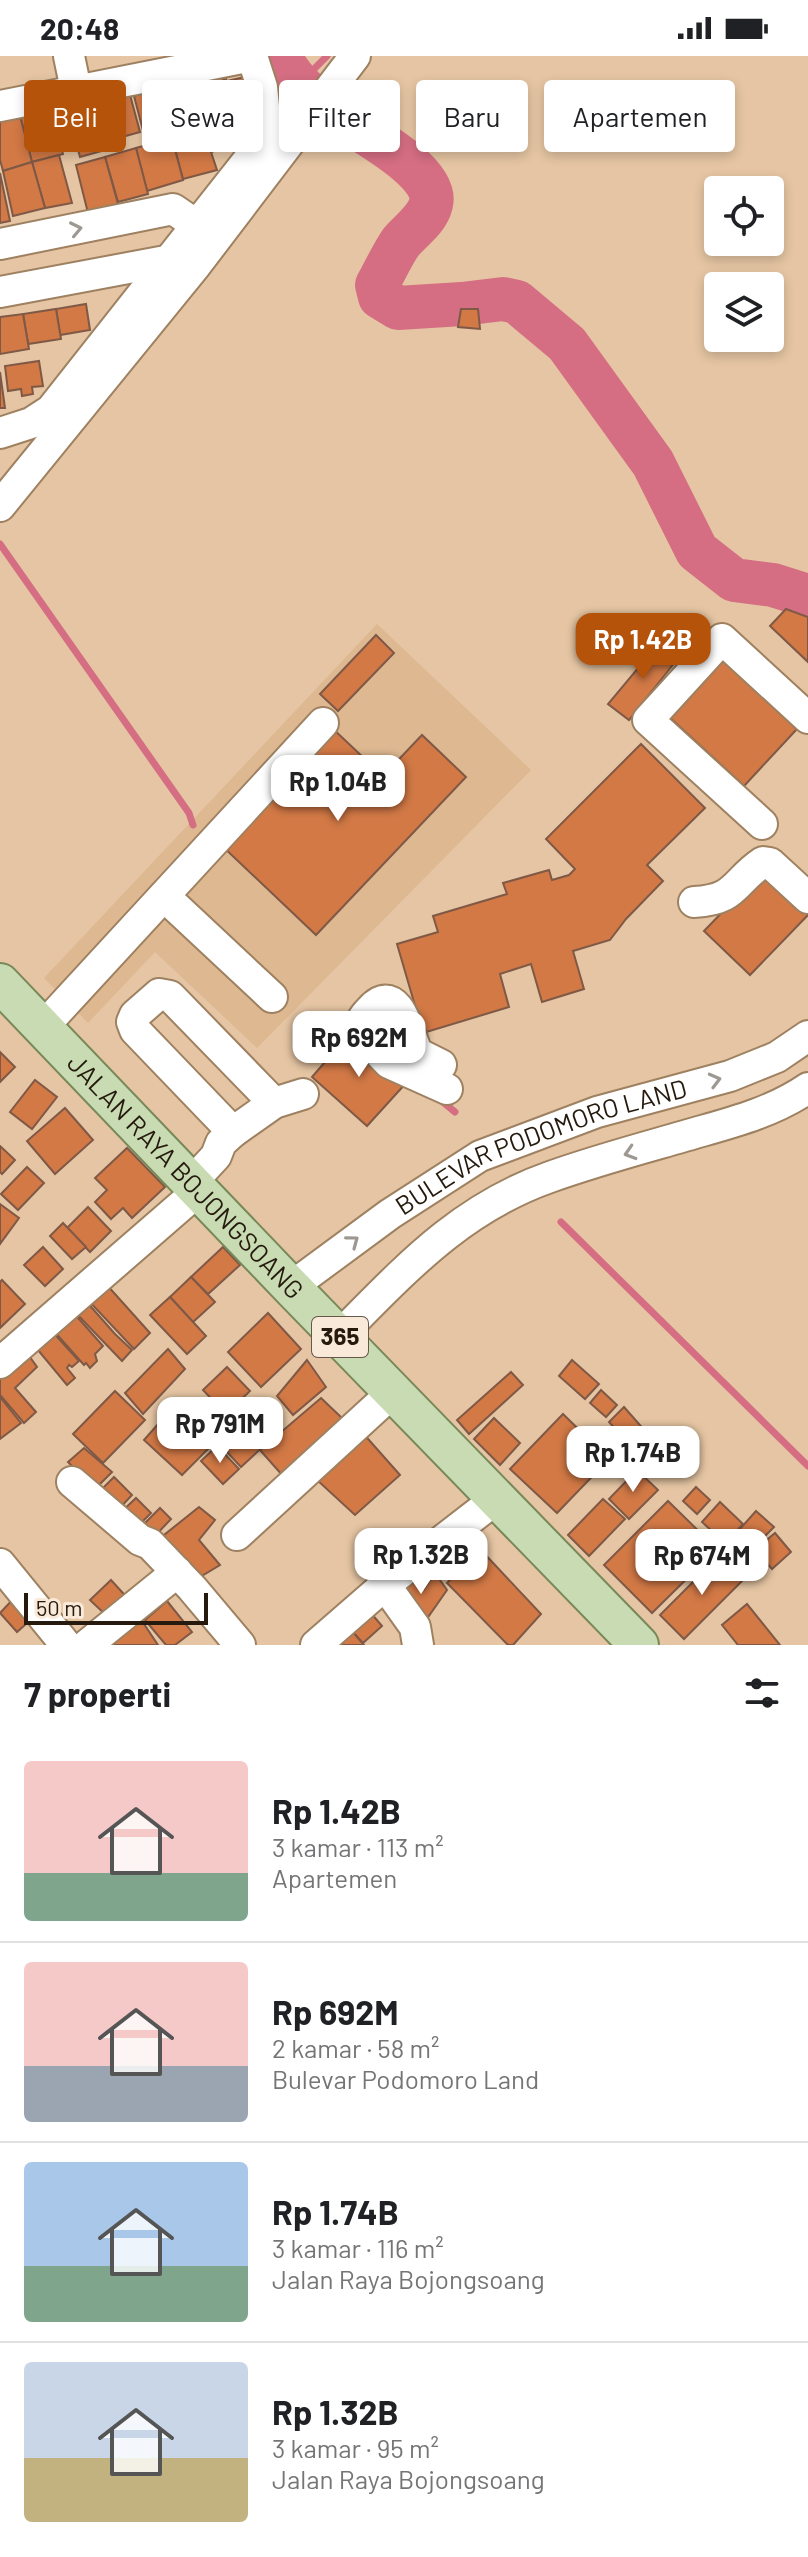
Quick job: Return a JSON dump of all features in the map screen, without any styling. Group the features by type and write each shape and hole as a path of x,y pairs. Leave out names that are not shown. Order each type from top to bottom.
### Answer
{"main road":[{"name":"JALAN RAYA BOJONGSOANG","path":"0,983 639,1645"}],"street":[{"path":"69,56 74,80"},
{"path":"0,433 31,423 51,410 257,149 266,126 262,87 252,56 126,80"},
{"path":"0,506 196,265 355,56"},
{"path":"0,106 24,101"},
{"path":"0,244 173,209 198,226"},
{"path":"0,292 171,260"},
{"path":"762,824 648,720 722,639 808,718"},
{"path":"43,1027 323,723"},
{"path":"694,902 725,897 763,862 770,863 808,898"},
{"path":"164,896 272,997"},
{"path":"227,1137 135,1030 132,1022 135,1015 159,994 170,996 274,1103"},
{"name":"BULEVAR PODOMORO LAND","path":"291,1287 390,1214 480,1156 597,1112 730,1076 777,1057 808,1036"},
{"name":"BULEVAR PODOMORO LAND","path":"339,1336 414,1261 467,1217 498,1200 549,1177 744,1119 808,1088"},
{"path":"0,1363 189,1181 203,1144 227,1137 274,1103 303,1094"},
{"path":"441,1180 431,1194 430,1204 434,1210 448,1217 467,1217"},
{"path":"237,1535 393,1392"},
{"path":"72,1482 140,1540 150,1544 240,1645"},
{"path":"316,1645 385,1585 496,1499"},
{"path":"0,1564 66,1645"},
{"path":"87,1645 177,1572"},
{"path":"385,1585 415,1627 418,1645"}],"shaded area":[{"path":"377,624 531,770 257,1048 155,952 88,1023 44,978"}],"building":[{"path":"194,75 196,80 174,80"},
{"path":"129,91 140,132 126,136 126,92"},
{"path":"142,94 142,127 134,96"},
{"path":"24,111 24,131 19,112"},
{"path":"19,112 24,131 24,152 29,152 32,162 3,171 0,116"},
{"path":"142,146 142,152 176,152 183,180 147,191 136,148"},
{"path":"136,148 148,194 118,202 105,157"},
{"path":"29,152 63,154 32,162"},
{"path":"79,152 98,152 80,157"},
{"path":"176,152 211,152 217,170 183,179"},
{"path":"59,155 72,203 45,208 32,162"},
{"path":"105,157 118,204 88,213 76,165"},
{"path":"32,162 45,208 13,216 3,171"},
{"path":"0,173 10,221 0,223"},
{"path":"86,304 90,330 60,335 56,309"},
{"path":"56,309 61,339 28,344 23,314"},
{"path":"461,309 478,309 480,329 458,327"},
{"path":"23,314 29,349 0,354 0,317"},
{"path":"39,361 43,386 32,387 33,394 22,396 21,389 8,391 5,366"},
{"path":"0,372 5,408 0,408"},
{"path":"786,609 808,617 808,662 770,626"},
{"path":"376,635 394,653 338,711 320,694"},
{"path":"659,643 679,657 629,720 608,704"},
{"path":"721,658 797,729 744,786 668,716"},
{"path":"331,727 383,776 422,735 466,777 316,935 220,844"},
{"path":"641,744 705,808 647,865 663,881 610,940 573,951 584,989 542,1002 531,964 500,974 509,1007 423,1033 397,944 438,932 433,916 507,894 503,883 549,870 552,880 569,875 575,869 546,839"},
{"path":"765,868 808,909 808,915 750,975 704,931"},
{"path":"351,1032 407,1082 367,1126 312,1077"},
{"path":"0,1052 15,1067 0,1082"},
{"path":"35,1080 57,1097 32,1129 10,1112"},
{"path":"65,1108 93,1140 55,1174 27,1141"},
{"path":"0,1146 15,1160 2,1174 0,1172"},
{"path":"127,1148 165,1187 132,1218 123,1208 111,1219 95,1202 107,1190 95,1178"},
{"path":"27,1167 44,1183 18,1210 1,1194"},
{"path":"0,1204 19,1218 0,1244"},
{"path":"88,1207 111,1231 90,1252 67,1228"},
{"path":"63,1223 86,1247 72,1259 50,1236"},
{"path":"43,1247 63,1269 45,1286 24,1265"},
{"path":"223,1247 240,1265 208,1294 191,1277"},
{"path":"191,1277 215,1302 193,1322 170,1297"},
{"path":"2,1280 25,1304 0,1328 0,1282"},
{"path":"106,1284 150,1333 134,1349 86,1298"},
{"path":"170,1297 206,1336 187,1354 150,1315"},
{"path":"85,1300 132,1350 122,1361 73,1310"},
{"path":"72,1311 103,1346 95,1354 97,1361 90,1368 52,1329"},
{"path":"268,1313 301,1349 261,1387 228,1352"},
{"path":"50,1329 79,1361 67,1368 75,1378 67,1385 33,1344"},
{"path":"168,1349 185,1369 143,1414 125,1393"},
{"path":"27,1353 37,1367 15,1388 36,1412 24,1423 0,1395 0,1375"},
{"path":"307,1360 326,1387 293,1415 277,1396"},
{"path":"572,1360 599,1384 585,1399 559,1376"},
{"path":"227,1367 250,1391 226,1414 203,1390"},
{"path":"511,1372 523,1385 469,1434 457,1420"},
{"path":"601,1390 617,1405 606,1417 590,1403"},
{"path":"115,1391 145,1420 103,1463 73,1434"},
{"path":"0,1397 21,1423 0,1439"},
{"path":"321,1398 343,1419 283,1476 260,1450"},
{"path":"174,1406 210,1447 182,1475 144,1440"},
{"path":"624,1407 646,1432 631,1446 609,1422"},
{"path":"239,1412 267,1443 241,1467 213,1437"},
{"path":"563,1414 609,1459 557,1513 510,1469"},
{"path":"494,1418 520,1443 500,1465 474,1439"},
{"path":"361,1431 400,1475 355,1515 317,1480"},
{"path":"217,1446 239,1469 223,1484 201,1461"},
{"path":"84,1448 112,1472 95,1489 68,1462"},
{"path":"637,1470 658,1490 629,1519 609,1499"},
{"path":"114,1477 132,1495 118,1510 100,1491"},
{"path":"696,1487 710,1500 697,1514 683,1501"},
{"path":"136,1498 151,1513 133,1531 117,1516"},
{"path":"603,1499 625,1519 589,1556 568,1535"},
{"path":"668,1501 717,1549 652,1613 604,1565"},
{"path":"720,1502 743,1524 725,1543 702,1522"},
{"path":"199,1507 215,1520 199,1540 220,1565 195,1580 159,1539"},
{"path":"160,1508 171,1519 153,1538 141,1527"},
{"path":"756,1511 774,1527 757,1544 740,1529"},
{"path":"775,1533 791,1552 772,1569 755,1550"},
{"path":"479,1548 541,1614 513,1645 508,1645 447,1583"},
{"path":"720,1555 744,1579 684,1639 660,1615"},
{"path":"435,1573 447,1590 424,1623 392,1593 407,1576 424,1589"},
{"path":"111,1580 132,1603 111,1620 90,1600"},
{"path":"16,1596 34,1617 17,1632 0,1613"},
{"path":"167,1601 192,1632 175,1645 166,1645 145,1620"},
{"path":"747,1604 780,1645 738,1645 722,1625"},
{"path":"134,1609 158,1645 108,1645"},
{"path":"370,1612 382,1626 363,1643 351,1630"},
{"path":"351,1630 364,1645 338,1645"}],"waterway":[{"path":"279,56 294,79 313,97 392,150 422,177 430,191 431,204 426,215 401,242 377,285 380,297 398,308 503,299 517,302 567,344 653,463 697,551 734,580 773,585 808,596"},
{"path":"306,80 327,56"},
{"path":"0,544 189,813 193,825"},
{"path":"438,1098 455,1112"},
{"path":"561,1222 808,1466"}]}
